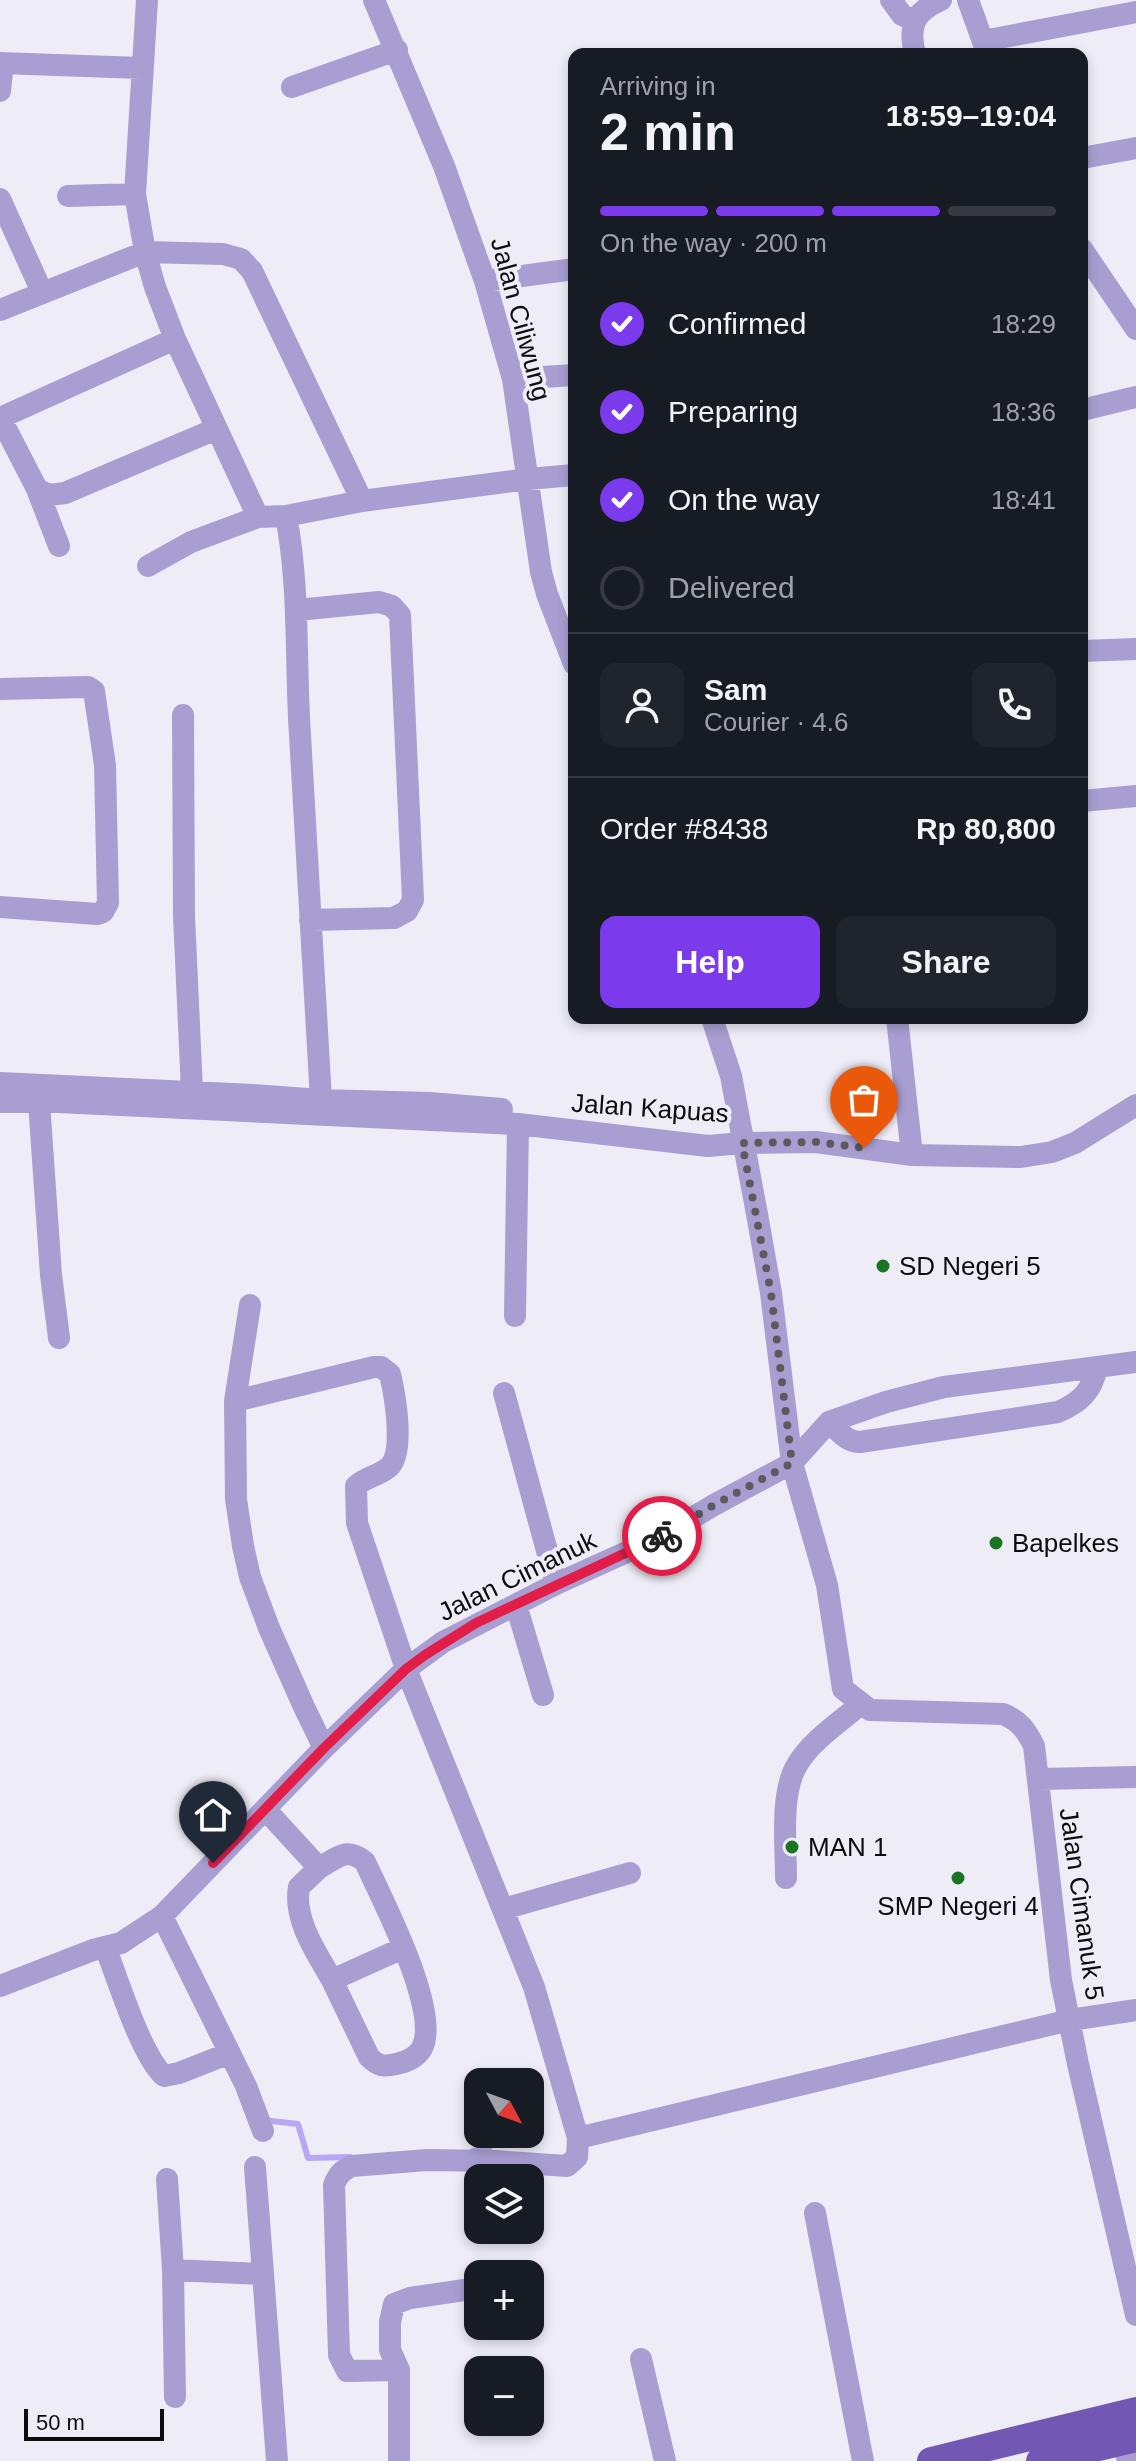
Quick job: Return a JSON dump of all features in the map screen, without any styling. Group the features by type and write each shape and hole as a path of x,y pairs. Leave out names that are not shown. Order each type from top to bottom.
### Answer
{"main road":[{"path":"931,2461 1136,2411"},
{"path":"1040,2461 1129,2447"}],"street":[{"path":"147,0 135,194 145,252 175,339 258,517"},
{"name":"Jalan Ciliwung","path":"374,0 444,166 485,281 513,379 541,572 566,621"},
{"path":"891,0 902,15 914,21"},
{"path":"914,48 914,21 941,0"},
{"path":"968,0 985,48 1136,12"},
{"path":"292,87 397,50"},
{"path":"0,91 2,63 141,68"},
{"path":"1088,157 1136,148"},
{"path":"68,196 135,194"},
{"path":"0,199 42,292"},
{"path":"0,310 145,252 223,254 241,259 252,271 362,501"},
{"path":"485,281 568,270"},
{"path":"1092,281 1127,298 1136,329"},
{"path":"59,546 37,489 0,417 175,339"},
{"path":"513,379 568,375"},
{"path":"1088,409 1136,397"},
{"path":"37,489 49,495 65,493 216,429"},
{"path":"148,566 191,542 258,517 286,516 362,501 568,476"},
{"path":"286,516 293,551 297,610 299,731 321,1100"},
{"path":"297,610 379,602 392,606 400,615 413,900 407,911 394,918 310,920"},
{"path":"1088,651 1136,649"},
{"path":"0,689 88,687 94,691 105,765 108,903 103,912 97,914 0,907"},
{"path":"183,715 184,916 192,1091"},
{"path":"1088,800 1136,796"},
{"path":"714,1024 731,1076 771,1293 792,1463 827,1585 843,1689 861,1704 810,1748 796,1766 787,1790 786,1878"},
{"path":"898,1024 912,1155"},
{"name":"Jalan Kapuas","path":"0,1083 430,1103 709,1131 742,1143"},
{"name":"Jalan Kapuas","path":"0,1102 518,1124 708,1146 742,1143"},
{"path":"39,1102 51,1275 59,1338"},
{"path":"742,1143 816,1142 912,1155 1021,1157 1052,1152 1075,1143 1136,1105"},
{"path":"515,1316 518,1124"},
{"path":"250,1305 235,1401 236,1499 250,1577 287,1671 324,1748"},
{"name":"Jalan Cimanuk","path":"0,1986 93,1950 121,1943 162,1916 324,1748 406,1669 443,1642 556,1584 660,1537 792,1463 829,1422 886,1402 944,1387 1136,1362"},
{"path":"235,1401 374,1367 381,1367 390,1374 398,1442 396,1456 382,1472 356,1486 357,1523 406,1669 534,1987 578,2138 577,2157 567,2166 427,2160 352,2166 338,2177 334,2185 341,2362 347,2371 399,2370"},
{"path":"829,1422 846,1438 860,1442 1058,1412 1076,1404 1088,1392 1097,1367"},
{"path":"504,1393 556,1584"},
{"path":"516,1605 543,1695"},
{"name":"Jalan Cimanuk 5","path":"861,1704 870,1710 1003,1714 1017,1720 1025,1728 1034,1746 1061,1980 1136,2315"},
{"path":"1038,1779 1136,1777"},
{"path":"265,1809 319,1868"},
{"path":"345,1853 357,1855 365,1862 403,1948 419,1988 426,2022 422,2048 402,2062 384,2067 369,2057 305,1930 298,1899 299,1887 319,1868 345,1853"},
{"path":"503,1909 630,1873"},
{"path":"162,1916 246,2086 263,2131"},
{"path":"332,1980 403,1948"},
{"path":"106,1949 146,2050 164,2076 230,2053"},
{"path":"578,2138 1070,2020 1136,2010"},
{"path":"255,2167 277,2461"},
{"path":"167,2179 173,2270 175,2397"},
{"path":"815,2213 863,2461"},
{"path":"173,2270 263,2274"},
{"path":"399,2461 399,2370 390,2350 390,2322 394,2304 410,2298 464,2290"},
{"path":"641,2359 665,2461"}],"waterway":[{"path":"263,2120 298,2124 308,2158 350,2157"},
{"path":"473,2151 489,2148"}],"way so far":[{"path":"662,1536 792,1463 771,1293 742,1143 816,1142 864,1148"}],"place":[{"name":"SD Negeri 5","path":"883,1266"},
{"name":"Bapelkes","path":"996,1543"},
{"name":"MAN 1","path":"792,1847"},
{"name":"SMP Negeri 4","path":"958,1878"}],"route":[{"path":"213,1863 324,1748 406,1669 425,1655 476,1623 662,1536"}]}
